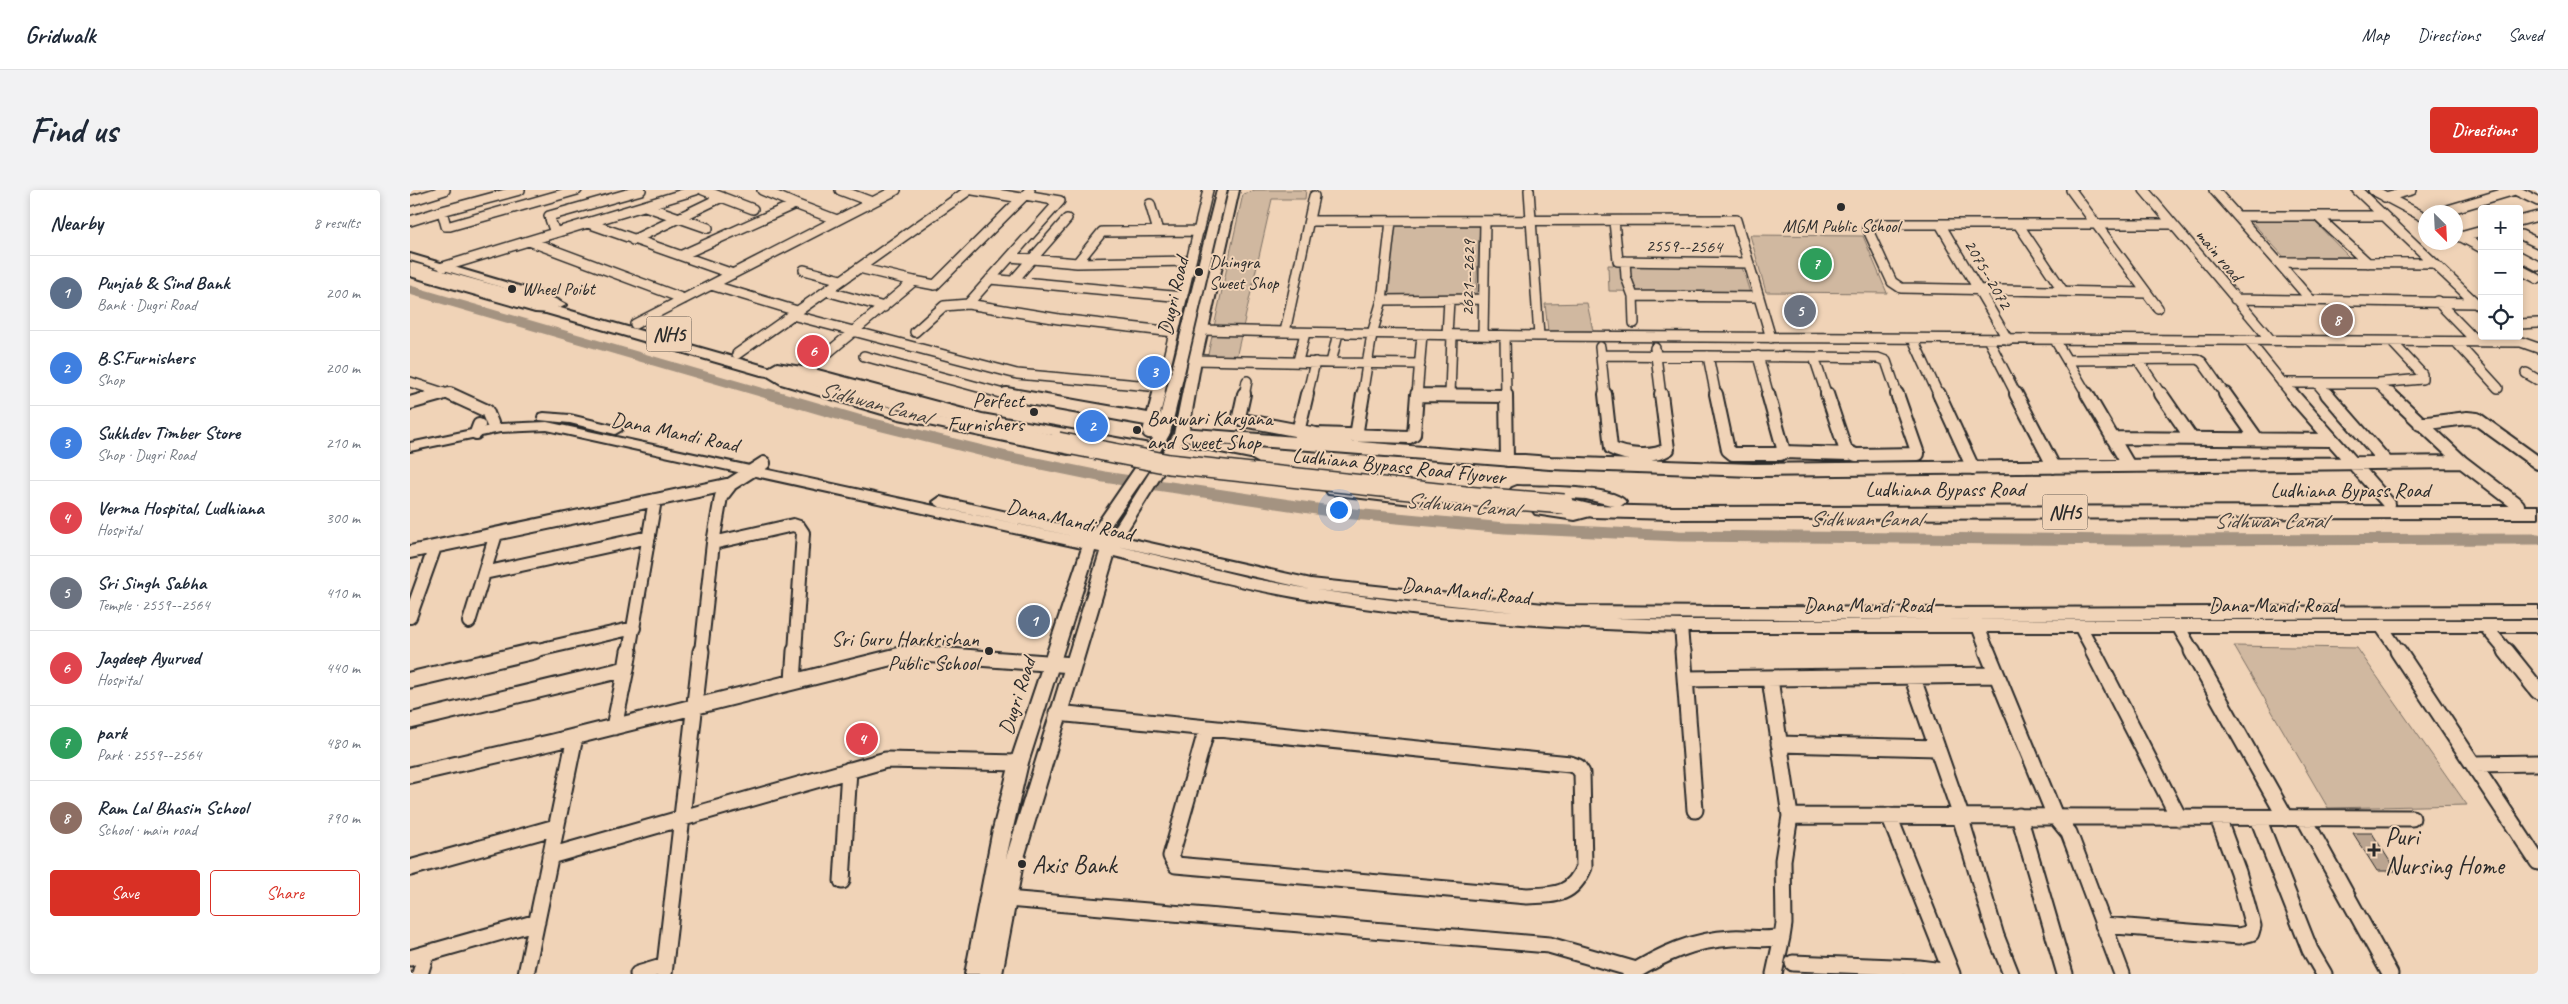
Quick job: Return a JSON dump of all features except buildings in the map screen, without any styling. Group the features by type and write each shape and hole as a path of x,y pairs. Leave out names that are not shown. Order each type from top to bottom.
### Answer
{"highway":[{"name":"NH5","path":"410,266 785,371"},
{"name":"NH5","path":"547,305 635,324 737,354 785,371"},
{"name":"Ludhiana Bypass Road Flyover","path":"785,371 996,429 1169,464 1464,496 1567,504 1592,511"},
{"name":"Ludhiana Bypass Road Flyover","path":"1567,504 1588,501 1619,502"},
{"name":"Ludhiana Bypass Road","path":"1619,502 1672,506 2538,505"},
{"name":"Ludhiana Bypass Road","path":"1592,511 1925,514 2026,511 2538,512"}],"street":[{"path":"410,201 445,190"},
{"path":"410,220 520,190"},
{"path":"442,211 446,226 450,226 577,190"},
{"path":"703,190 753,209"},
{"path":"762,190 837,220"},
{"path":"840,190 872,202"},
{"path":"635,324 896,190"},
{"path":"737,354 968,190"},
{"path":"968,304 1060,201 1025,194 972,190"},
{"path":"1152,420 1208,190"},
{"name":"Dugri Road","path":"992,974 1015,858 1072,665 1111,545 1164,428 1222,190"},
{"name":"Dugri Road","path":"975,974 1002,829 1019,763 1093,541 1161,467 1174,449 1181,434 1195,360 1234,190"},
{"path":"1529,190 1539,336"},
{"path":"2071,190 2158,308"},
{"name":"main road","path":"2144,190 2270,340"},
{"path":"2214,190 2310,299"},
{"path":"2356,190 2478,306"},
{"path":"2373,190 2418,214"},
{"path":"2385,197 2412,190"},
{"path":"2463,205 2515,190 2538,202"},
{"path":"555,233 549,216 639,191 647,205 708,228"},
{"path":"443,267 690,191"},
{"path":"859,268 935,285 1025,194"},
{"path":"1285,332 1286,313 1311,221 1314,196"},
{"path":"633,240 722,197"},
{"path":"592,204 604,218"},
{"path":"682,255 795,204"},
{"path":"1150,204 1158,231"},
{"path":"2237,216 2384,216"},
{"path":"2317,216 2368,263"},
{"path":"2524,220 2538,216"},
{"path":"1013,281 1066,219"},
{"path":"1311,221 1736,220 1771,338"},
{"path":"2524,220 2538,224"},
{"path":"1356,436 1372,334 1382,300 1391,221"},
{"name":"2621--2629","path":"1482,336 1485,221"},
{"path":"1614,221 1626,277 1633,296 1634,323"},
{"path":"588,223 732,274"},
{"path":"2146,293 1906,289 1892,282 1867,228 1882,224 2171,224"},
{"name":"2075--2072","path":"1940,224 2008,340"},
{"path":"2018,224 2064,291"},
{"path":"1077,263 1102,232 1199,231"},
{"path":"2463,235 2478,232"},
{"path":"2523,236 2538,243"},
{"path":"2463,238 2478,246"},
{"path":"529,241 684,299"},
{"path":"410,257 542,296 547,305 539,310 410,274"},
{"path":"1010,257 1077,263 1191,261"},
{"path":"2523,258 2538,266"},
{"name":"2559--2564","path":"1622,261 1749,263"},
{"path":"2278,262 2433,264"},
{"path":"804,270 841,280"},
{"path":"2523,270 2538,279"},
{"path":"990,279 1183,297"},
{"path":"785,371 854,333 914,281"},
{"path":"710,286 854,333 1017,374 1160,387"},
{"path":"826,291 884,307"},
{"path":"1633,296 1759,297"},
{"path":"1382,300 1483,299"},
{"path":"2235,299 2437,301 2478,306"},
{"name":"2621--2629","path":"1448,300 1450,395"},
{"path":"2437,301 2477,342"},
{"path":"915,332 943,306 957,302 1059,319 1174,332"},
{"path":"2523,324 2538,323"},
{"path":"1202,330 1482,336 1988,340 2392,342 2477,342 2504,340"},
{"path":"1298,361 1305,333"},
{"path":"1331,362 1338,333"},
{"path":"1247,381 1239,417 1241,419 1298,432 1405,438 1413,436 1422,334"},
{"path":"1504,336 1507,460"},
{"path":"1599,337 1611,448 1615,452 1617,465"},
{"path":"1615,452 1660,454 1668,449 1655,337"},
{"path":"1913,339 1973,468"},
{"path":"1988,340 2054,467"},
{"path":"2055,340 2129,466"},
{"path":"2248,340 2331,440 2388,504"},
{"path":"2519,340 2538,348"},
{"path":"2282,382 2378,383 2422,378 2422,374 2392,342"},
{"path":"2456,342 2498,388"},
{"path":"1601,355 1758,356 1883,359 1919,453 1915,455 1783,452 1780,454 1733,454 1728,450 1708,356"},
{"path":"864,356 1006,394 1152,420 1164,428"},
{"path":"1758,356 1783,452"},
{"path":"1814,357 1842,443 1849,454"},
{"path":"1195,360 1420,364"},
{"path":"2067,360 2200,361 2257,439"},
{"path":"2138,360 2192,439"},
{"path":"1298,432 1315,362"},
{"path":"785,371 982,418 1154,449"},
{"path":"785,371 785,381 904,416 1146,465 1230,478 1406,499 1575,515 1592,511"},
{"path":"2526,373 2538,380"},
{"path":"1006,394 1017,374"},
{"path":"410,382 447,394 487,411 482,427 410,439"},
{"path":"2317,383 2388,464"},
{"path":"2378,383 2462,462 2518,505"},
{"path":"410,403 447,394"},
{"path":"1417,395 1506,396"},
{"path":"2420,424 2467,418 2477,419 2538,463"},
{"name":"Dana Mandi Road","path":"410,447 482,427 547,426 758,467 1111,545 1246,583 1341,599 1480,615 1589,624 1681,626 1975,620 2080,626 2538,626"},
{"path":"1181,434 1507,460 1736,469 2462,462"},
{"path":"2112,438 2331,440"},
{"path":"1174,449 1233,462 1361,478 1458,488 1588,496 1615,499 1619,502"},
{"path":"1733,454 1736,469"},
{"path":"410,552 730,484 758,467"},
{"path":"638,974 665,970 713,543 721,497 730,484"},
{"path":"614,726 634,628 655,500"},
{"path":"713,543 793,525 799,527 803,533 793,681"},
{"path":"470,622 496,534"},
{"path":"484,573 649,537"},
{"path":"1111,545 1311,584 1563,612 1975,620 2538,612"},
{"path":"410,617 415,592 435,547"},
{"path":"1975,620 2055,816 2069,833 2122,974"},
{"path":"1681,626 1694,810"},
{"path":"2080,626 2180,818"},
{"path":"2178,626 2286,818"},
{"path":"2381,626 2475,764 2538,861"},
{"path":"2485,626 2538,691"},
{"path":"410,680 634,628"},
{"path":"410,775 575,737 909,652 1072,665"},
{"path":"410,721 626,669"},
{"path":"1686,679 1996,675"},
{"path":"1912,676 1960,816 1996,936 2011,974"},
{"path":"1770,679 1790,816 1783,860 1784,924 1774,974"},
{"path":"1057,713 1570,764 1578,767 1582,773 1584,867 1579,881 1571,888 1555,895 1527,896 1200,869 1176,865 1171,856 1207,728"},
{"path":"526,974 575,737"},
{"path":"1779,744 1937,748"},
{"path":"550,856 886,760 1019,763"},
{"path":"2475,764 2538,764"},
{"path":"842,882 849,770"},
{"path":"1790,816 2412,818"},
{"path":"1890,816 1952,973"},
{"path":"2019,816 2065,974"},
{"path":"2103,925 2239,936 2251,933 2253,926 2238,872 2218,818"},
{"path":"2258,818 2310,950 2324,974"},
{"path":"2304,818 2390,974"},
{"path":"410,868 556,827"},
{"path":"1006,899 1549,945 1633,972 1650,959 1690,942 1735,938 1772,941 1782,937"},
{"path":"420,974 418,956 537,922"},
{"path":"1793,963 1919,968 1952,973"}],"shaded area":[{"path":"1255,190 1306,190 1305,199 1272,199 1236,358 1207,359 1243,194"},
{"path":"2250,220 2313,220 2349,257 2284,257"},
{"path":"1394,225 1480,226 1476,294 1389,295"},
{"path":"1750,235 1863,236 1887,293 1766,292"},
{"path":"1608,265 1742,267 1750,293 1609,291"},
{"path":"1587,303 1593,331 1548,331 1545,304"},
{"path":"2234,646 2357,648 2467,805 2328,808"}],"waterway":[{"name":"Sidhwan Canal","path":"410,290 774,396"},
{"name":"Sidhwan Canal","path":"769,394 858,420 1007,457 1104,477 1343,513 1505,528 1679,536 2131,540 2538,539"}],"place":[{"name":"MGM Public School","path":"1841,207"},
{"name":"park","path":"1816,264"},
{"name":"Dhingra Sweet Shop","path":"1199,272"},
{"name":"Wheel Poibt","path":"512,289"},
{"name":"Sri Singh Sabha","path":"1800,311"},
{"name":"Ram Lal Bhasin School","path":"2337,320"},
{"name":"Jagdeep Ayurved","path":"813,351"},
{"name":"Sukhdev Timber Store","path":"1154,372"},
{"name":"Perfect Furnishers","path":"1034,412"},
{"name":"B.S.Furnishers","path":"1092,426"},
{"name":"Banwari Karyana and Sweet Shop","path":"1137,430"},
{"name":"Punjab & Sind Bank","path":"1034,621"},
{"name":"Sri Guru Harkrishan Public School","path":"989,651"},
{"name":"Verma Hospital, Ludhiana","path":"862,739"},
{"name":"Puri Nursing Home","path":"2374,850"},
{"name":"Axis Bank","path":"1022,864"}]}
